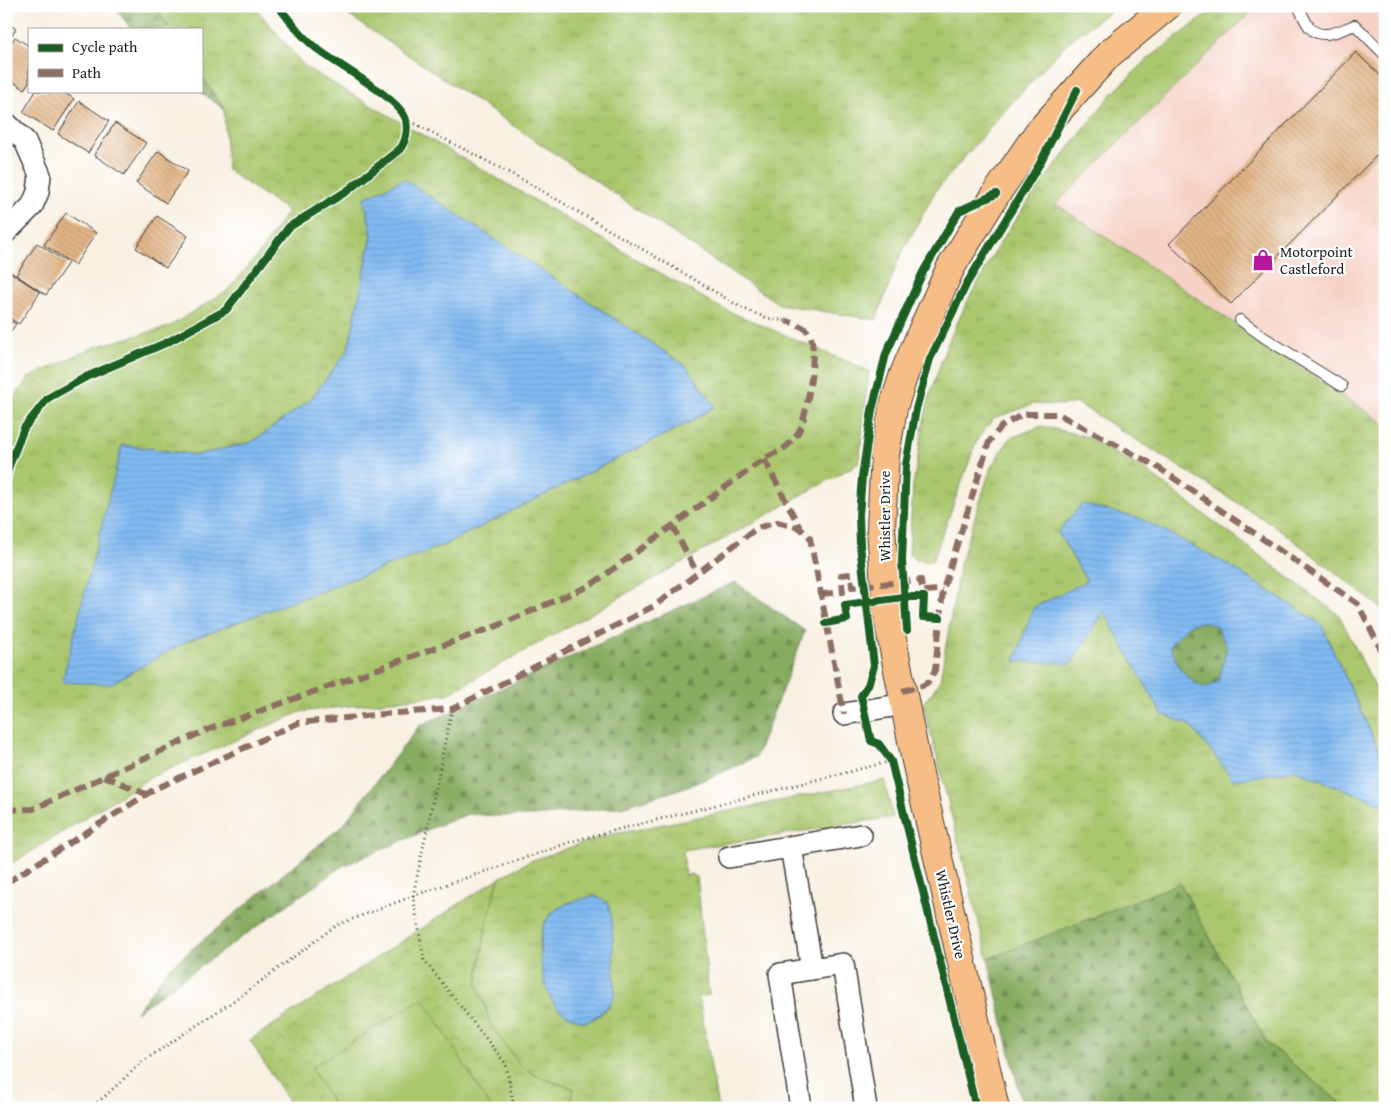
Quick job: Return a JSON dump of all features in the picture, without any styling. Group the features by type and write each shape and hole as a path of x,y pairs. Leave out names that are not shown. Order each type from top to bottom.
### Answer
{"main road":[{"name":"Whistler Drive","path":"995,1108 918,771 886,600 881,527 884,455 894,408 904,374 950,267 996,194 1038,133 1109,54 1167,6"}],"street":[{"path":"6,123 25,141 40,175 38,192 32,206 6,232"},
{"path":"844,714 905,704"},
{"path":"729,857 862,836"},
{"path":"791,847 812,969"},
{"path":"801,1108 780,974 843,964 866,1108"}],"lane":[{"path":"1298,6 1310,28 1318,34 1330,34 1355,26 1385,55"},
{"path":"1240,320 1265,338 1342,386"}],"path":[{"path":"406,119 525,181 742,308 768,318 786,321"},
{"path":"452,709 413,896 424,960 506,1064 514,1108"},
{"path":"886,752 892,761 894,770"},
{"path":"88,1108 103,1098 142,1062 245,992 337,925 413,896 580,839 892,761"}],"shaded area":[{"name":"Motorpoint Castleford","path":"1257,6 1385,6 1385,424 1055,204"}],"green space":[{"path":"114,6 155,6 169,28 130,28"},
{"path":"155,6 254,6 305,67 719,307 869,371 859,463 448,694 300,712 149,778 6,867 6,410 28,378 94,347 169,327 228,290 262,250 288,211 227,170 224,109 202,76 202,28 169,28","holes":["364,198 715,406 690,422 444,545 187,641 110,684 122,445 197,455 252,442 310,400 348,350 372,235"]},
{"path":"335,6 1117,6 1067,43 997,119 935,192 900,256 876,320 779,304"},
{"path":"1218,6 1257,6 1056,204 1385,424 1385,611 1278,528 1077,403 1060,405 1033,404 993,419 978,438 932,562 916,560 909,554 913,485 927,403 947,345 967,302 999,244 1036,190 1111,95 1148,59"},
{"path":"202,76 224,109 200,92 202,92"},
{"path":"1042,426 1084,436 1145,470 1339,615 1385,707 1385,764 1321,624 1058,532 1087,581 1033,608 1104,611 1162,714 1190,725 1234,779 1295,770 1385,805 1385,1108 1347,1108 1267,1043 1180,883 988,959 923,703 940,680 960,564 991,467 1010,438"},
{"path":"735,582 805,631 756,757 707,779 621,807 533,816 468,814 432,828 341,867 136,1012 169,968 343,825 419,726"},
{"path":"1201,622 1216,626 1227,646 1219,681 1205,688 1182,671 1175,660 1170,645 1189,625"},
{"path":"884,780 893,817 683,850 685,876 691,874 697,877 709,995 699,997 718,1108 675,1108 674,1103 648,1108 568,1108 574,1089 536,1076 520,1065 491,1025 477,983 486,924 499,878 530,861 604,836","holes":["596,896 612,920 613,970 610,1005 593,1019 541,961 539,944 544,923 567,903"]},
{"path":"499,878 486,924 477,983 491,1025 520,1065 536,1076 574,1089 568,1108 292,1108 250,1040"},
{"path":"1180,883 1267,1043 1347,1108 1023,1108 988,959"},
{"path":"423,998 491,1108 336,1108 311,1068"}],"water":[{"path":"404,179 686,366 715,406 690,422 444,545 187,641 110,684 62,682 122,445 197,455 252,442 310,400 348,350 372,235 364,198"},
{"path":"1082,504 1142,519 1227,564 1321,624 1385,764 1385,805 1295,770 1234,780 1190,725 1162,714 1104,612 1071,664 1015,661 1033,608 1087,581 1058,532","holes":["1201,622 1216,626 1227,646 1219,681 1205,688 1182,671 1175,660 1170,645 1189,625"]},
{"path":"596,896 608,903 612,920 615,995 602,1012 584,1022 564,1013 554,1004 549,995 542,970 540,943 546,920 553,912 568,903"}],"building":[{"path":"6,22 16,29 6,44"},
{"path":"15,37 28,45 28,83 24,89 6,77 6,50"},
{"path":"1356,52 1385,80 1385,147 1231,304 1169,244"},
{"path":"35,92 64,92 74,99 53,131 23,112"},
{"path":"79,101 109,121 88,153 58,134"},
{"path":"115,123 146,143 124,175 94,155"},
{"path":"6,149 13,154 6,164"},
{"path":"158,151 188,171 166,203 136,183"},
{"path":"66,213 96,233 75,265 44,245"},
{"path":"157,216 188,236 166,268 136,248"},
{"path":"37,243 68,263 46,295 16,275"},
{"path":"10,272 40,292 19,324 6,316 6,277"},
{"path":"6,318 16,324 6,338"}],"marked path":[{"path":"6,810 33,809 207,730 497,626 591,585 764,459 785,448 795,437 801,427 806,407 813,351 809,333 799,325 786,321"},
{"path":"902,691 922,686 928,682 935,670 943,590 989,442 1001,427 1023,414 1058,414 1156,466 1358,604 1385,658"},
{"path":"764,459 800,528"},
{"path":"6,883 155,789 298,723 452,709 654,606 757,528 777,522 800,528 810,538 844,714"},
{"path":"672,525 697,573"},
{"path":"822,594 843,592 841,575 851,574 852,587 921,580 922,591 943,590"},
{"path":"104,776 146,794"}],"cycle path":[{"path":"6,479 24,428 48,398 86,377 168,342 226,310 289,227 347,191 402,146 407,128 402,112 382,93 308,41 278,6"},
{"path":"907,630 902,561 906,465 916,409 930,359 967,283 1039,165 1077,90"},
{"path":"976,1108 891,761 879,744 871,741 861,696 868,685 874,666 860,545 859,515 862,477 872,410 886,354 923,272 959,211 996,194"},
{"path":"826,623 847,619 845,605 903,597 924,597 923,617 940,618"}],"place":[{"name":"Motorpoint Castleford","path":"1263,260"}]}
